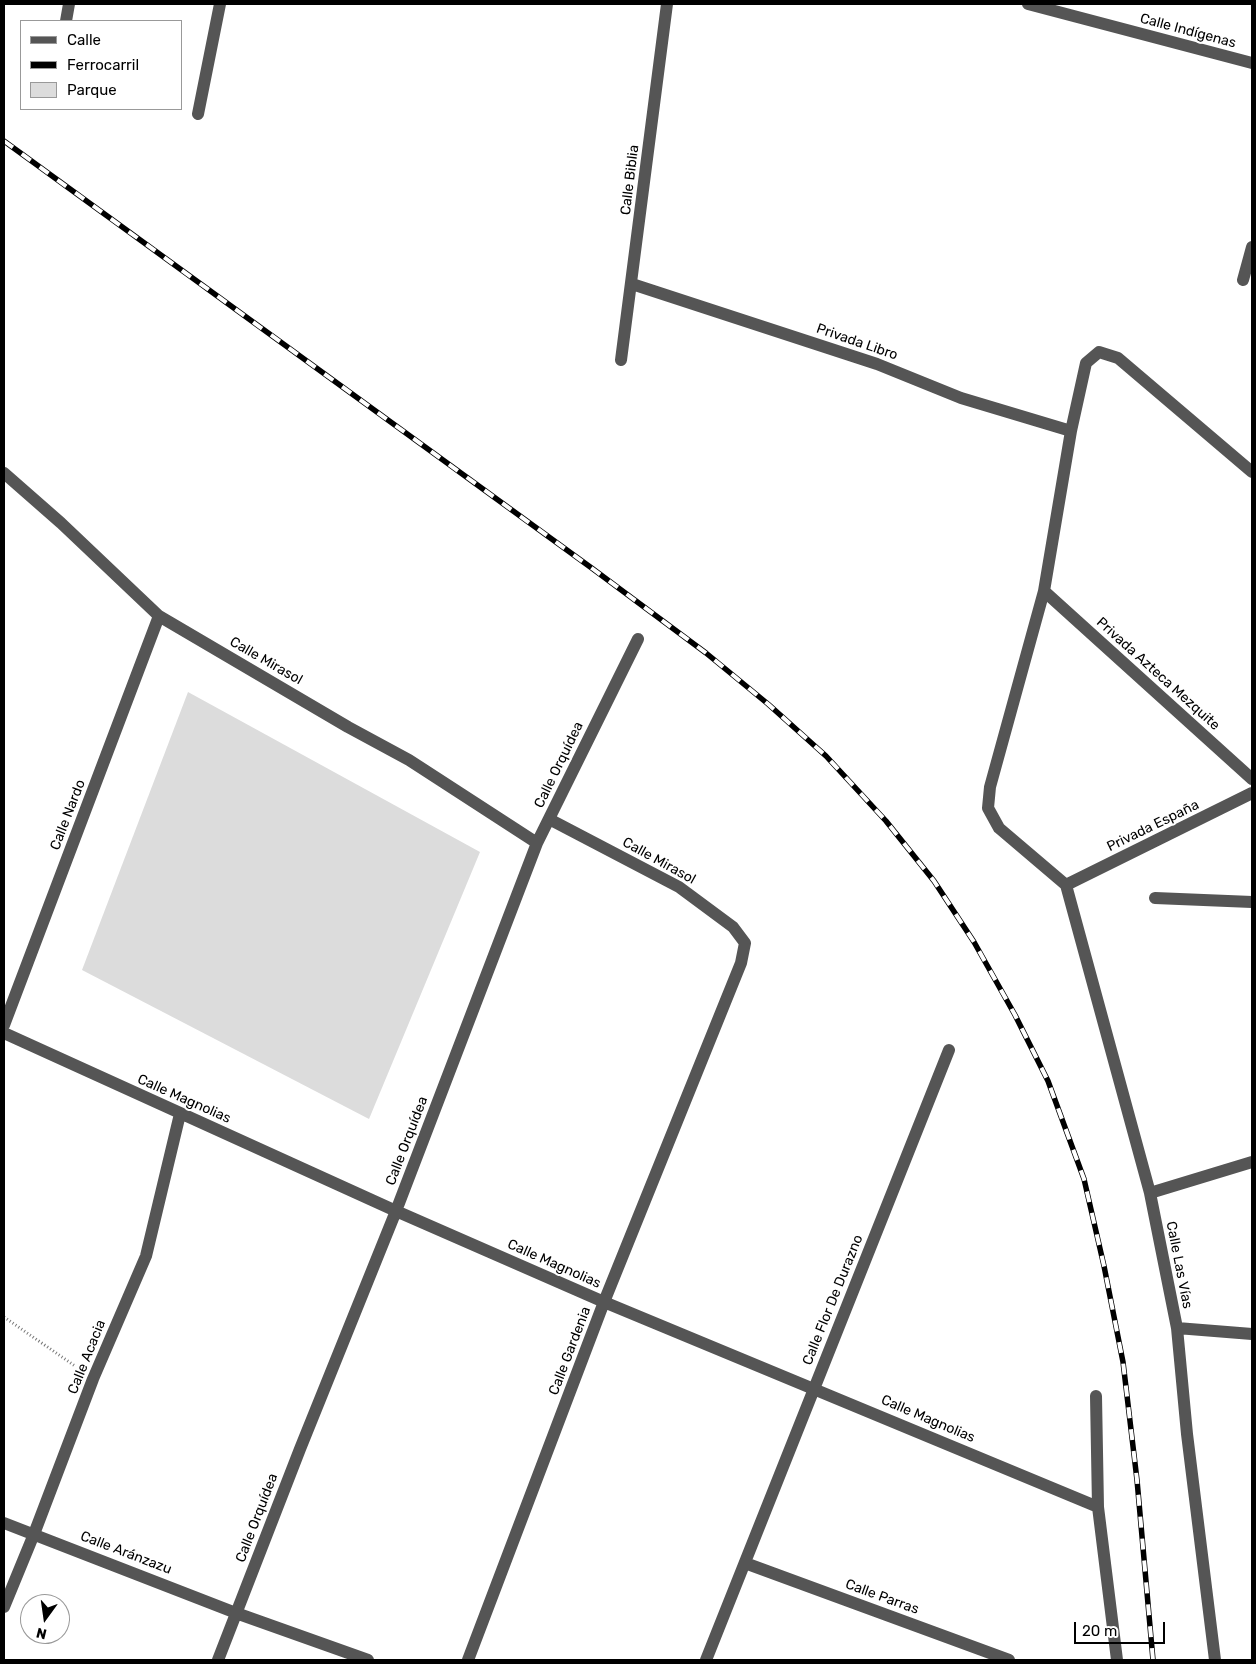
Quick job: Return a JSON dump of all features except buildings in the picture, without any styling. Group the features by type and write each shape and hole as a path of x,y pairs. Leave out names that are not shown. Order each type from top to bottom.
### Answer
{"street":[{"path":"66,20 69,4"},
{"path":"198,114 220,4"},
{"name":"Calle Biblia","path":"620,360 632,284 668,4"},
{"name":"Calle Indígenas","path":"1028,4 1252,63"},
{"path":"1243,280 1252,247"},
{"name":"Privada Libro","path":"632,284 877,364 961,398 1070,432"},
{"path":"1066,885 999,828 988,808 990,788 1044,591 1070,432 1086,363 1099,352 1118,358 1252,472"},
{"name":"Calle Mirasol","path":"4,473 61,523 159,616 348,727 409,760 537,844"},
{"name":"Privada Azteca Mezquite","path":"1044,591 1252,779"},
{"name":"Calle Nardo","path":"4,1025 159,616"},
{"name":"Calle Orquídea","path":"218,1660 300,1449 396,1211 537,844 638,640"},
{"name":"Privada España","path":"1066,885 1252,794"},
{"name":"Calle Mirasol","path":"549,818 680,887 733,927 745,943"},
{"name":"Calle Las Vías","path":"1066,885 1150,1193 1177,1328 1186,1434 1215,1660"},
{"path":"1155,898 1252,902"},
{"name":"Calle Gardenia","path":"468,1660 604,1302 741,963 745,943"},
{"name":"Calle Magnolias","path":"4,1033 396,1211 604,1302 1098,1507"},
{"name":"Calle Flor De Durazno","path":"745,1563 949,1050"},
{"name":"Calle Acacia","path":"4,1607 94,1379 146,1256 180,1114"},
{"path":"1150,1193 1252,1162"},
{"path":"1177,1328 1252,1334"},
{"path":"1096,1396 1098,1507 1117,1660"},
{"name":"Calle Aránzazu","path":"4,1523 236,1613 368,1660"},
{"path":"706,1660 745,1563"},
{"name":"Calle Parras","path":"745,1563 1009,1660"}],"path":[{"path":"4,1316 94,1379"}],"green space":[{"path":"188,692 480,852 369,1119 82,970"}],"railway":[{"path":"4,141 706,653 768,704 826,756 886,821 934,881 974,942 1015,1015 1048,1081 1084,1179 1123,1362 1137,1480 1153,1660"}]}
